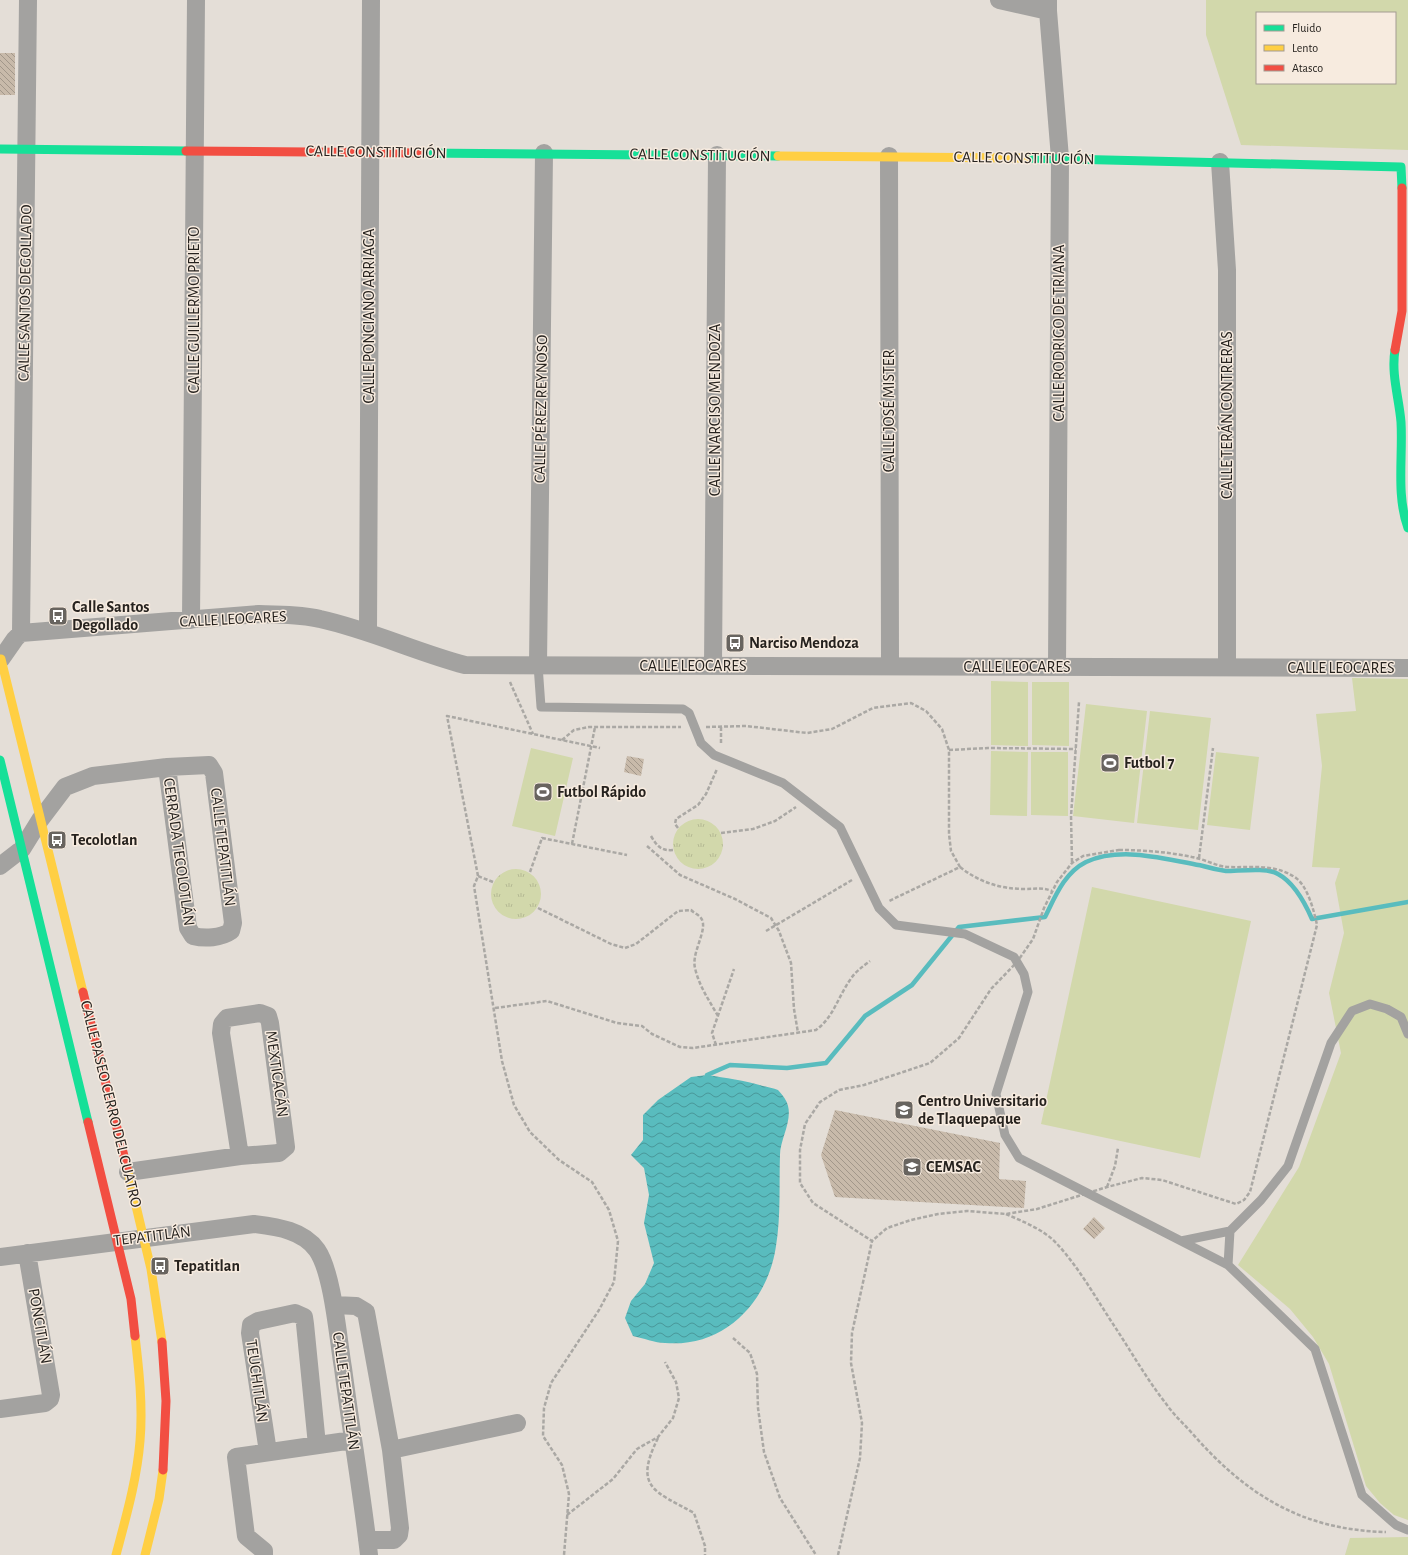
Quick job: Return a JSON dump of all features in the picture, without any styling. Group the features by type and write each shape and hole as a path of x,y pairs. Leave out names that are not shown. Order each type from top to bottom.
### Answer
{"street":[{"name":"CALLE SANTOS DEGOLLADO","path":"22,633 28,0"},
{"name":"CALLE GUILLERMO PRIETO","path":"191,620 196,0"},
{"name":"CALLE PONCIANO ARRIAGA","path":"368,632 371,0"},
{"path":"999,0 1048,5"},
{"name":"CALLE RODRIGO DE TRIANA","path":"1048,5 1060,158 1057,667"},
{"name":"CALLE CONSTITUCIÓN","path":"0,149 1060,158 1401,167 1402,311 1393,364 1401,422 1402,512 1408,528"},
{"name":"CALLE PÉREZ REYNOSO","path":"538,665 544,153"},
{"name":"CALLE NARCISO MENDOZA","path":"713,666 717,155"},
{"name":"CALLE JOSÉ MISTER","path":"889,156 890,666"},
{"name":"CALLE TERÁN CONTRERAS","path":"1220,162 1228,270 1227,667"},
{"name":"CALLE LEOCARES","path":"22,633 259,614 319,618 368,632 432,656 458,663 502,665 1408,668"},
{"path":"1,659 15,639 22,633"},
{"name":"CALLE PASEO CERRO DEL CUATRO","path":"1,659 144,1237 161,1320 165,1399 164,1453 160,1491 145,1555"},
{"name":"CALLE PASEO CERRO DEL CUATRO","path":"0,762 131,1298 136,1343 140,1438 134,1485 116,1555"},
{"name":"CERRADA TECOLOTLÁN","path":"22,849 40,820 65,787 93,776 167,767 209,765"},
{"name":"CALLE TEPATITLÁN","path":"193,936 200,938 224,936 232,930 233,923 214,773 209,765"},
{"name":"CERRADA TECOLOTLÁN","path":"167,767 188,928 193,936"},
{"path":"0,866 22,849"},
{"name":"MEXTICACÁN","path":"128,1172 240,1156 279,1153 286,1147 270,1023 268,1016 260,1012 227,1018 222,1024 221,1033 240,1156"},
{"name":"TEPATITLÁN","path":"0,1257 144,1237 254,1224 280,1227 303,1236"},
{"name":"CALLE TEPATITLÁN","path":"303,1236 317,1249 324,1264 334,1305 368,1547"},
{"name":"PONCITLÁN","path":"0,1408 45,1403 50,1399 51,1394 27,1253"},
{"path":"334,1305 356,1306 366,1312 391,1450 400,1528 399,1535 394,1540 368,1547"},
{"name":"TEUCHITLÁN","path":"268,1452 250,1333 251,1325 258,1321 295,1313 304,1317 317,1445"},
{"path":"391,1450 517,1423"},
{"path":"264,1555 264,1551 246,1536 236,1457 353,1440"}],"lane":[{"path":"538,665 541,707 683,710 689,713 701,743 714,756 784,782 840,827 878,906 896,925 965,934 1014,957 1024,974 1028,992 996,1094 1005,1135 1020,1158 1228,1265 1315,1349 1362,1495 1396,1525 1408,1530"},
{"path":"1181,1241 1230,1231 1261,1200 1288,1166 1331,1043 1352,1011 1370,1004 1387,1009 1402,1017 1408,1034"},
{"path":"1228,1265 1230,1231"}],"path":[{"path":"502,665 533,734"},
{"path":"1072,863 1071,816 1079,702"},
{"path":"562,740 574,730 595,727 746,726 807,733 832,729 873,708 911,703 926,711 942,729 949,750 948,808 951,851 960,867 974,878 1000,887 1025,889 1041,887 1052,891"},
{"path":"564,1555 569,1494 562,1465 543,1436 544,1408 551,1384 599,1310 614,1282 618,1241 609,1210 592,1182 559,1160 530,1132 514,1105 502,1061 474,886 478,876 448,716 600,748"},
{"path":"572,844 595,727"},
{"path":"678,828 676,819 698,805 706,794 722,752 721,727"},
{"path":"949,750 988,748 1076,749"},
{"path":"1199,858 1213,748"},
{"path":"721,833 754,829 774,821 807,801"},
{"path":"651,836 657,846 664,850 673,850"},
{"path":"530,872 542,838 627,855"},
{"path":"647,846 680,876 771,918 776,925 791,963 794,1009 798,1033"},
{"path":"838,1555 860,1458 862,1423 851,1363 852,1333 872,1241 887,1228 911,1220 938,1214 967,1211 1006,1214 1037,1209 1106,1187 1142,1178 1162,1180 1236,1204 1244,1200 1250,1192 1317,925 1315,913 1303,885 1297,879 1284,872 1271,868 1226,867 1199,858 1177,853 1119,850 1083,856 1072,863 1052,891 1036,928 1033,939 1017,962 991,989 959,1038 930,1063 864,1085 838,1090 820,1102 805,1124 800,1150 800,1183 813,1204 872,1241"},
{"path":"878,906 960,867"},
{"path":"766,931 863,874"},
{"path":"478,876 493,882"},
{"path":"538,908 611,944 624,948 636,944 678,911 691,910 701,918 704,929 695,953 694,967 700,986 718,1016"},
{"path":"494,1008 548,1001 617,1023 642,1026 652,1034 680,1046 692,1048 816,1030 824,1025 849,981 858,970 870,961"},
{"path":"716,1045 712,1033 734,969"},
{"path":"1101,1200 1115,1166 1118,1148"},
{"path":"1006,1214 1033,1226 1058,1244 1086,1282 1166,1405 1210,1454 1240,1482 1273,1504 1312,1520 1359,1532 1387,1532"},
{"path":"733,1338 750,1354 755,1368 764,1452 780,1498 816,1555"},
{"path":"665,1362 676,1382 678,1398 673,1418 658,1437 649,1455 648,1480 657,1494 694,1513 705,1546 705,1555"},
{"path":"567,1515 612,1479 637,1449 658,1437"}],"green space":[{"path":"1206,0 1408,0 1408,150 1241,145 1206,35"},
{"path":"1352,678 1408,679 1408,1520 1394,1515 1380,1503 1366,1486 1329,1364 1313,1337 1290,1309 1238,1265 1299,1167 1341,1053 1329,993 1344,933 1335,883 1340,868 1312,867 1322,766 1316,714 1356,711"},
{"path":"991,681 1028,682 1028,746 991,745"},
{"path":"1032,682 1069,682 1069,746 1032,745"},
{"name":"Futbol 7","path":"1086,704 1147,711 1134,823 1073,816"},
{"name":"Futbol 7","path":"1150,711 1211,718 1198,830 1137,823"},
{"name":"Futbol Rápido","path":"531,748 573,758 555,836 512,826"},
{"path":"991,751 1028,752 1027,816 990,815"},
{"path":"1031,752 1068,752 1068,816 1031,815"},
{"path":"1216,752 1259,757 1250,830 1207,825"},
{"path":"703,819 708,820 716,826 722,834 722,854 716,862 708,868 693,869 688,868 680,862 674,854 673,839 674,834 680,826 688,820"},
{"path":"521,869 526,870 534,876 540,884 540,904 534,912 526,918 511,919 506,918 498,912 492,904 491,889 492,884 498,876 506,870"},
{"path":"1092,887 1251,921 1200,1158 1041,1124"},
{"path":"1408,1537 1408,1555 1345,1555 1350,1538"}],"water":[{"path":"707,1075 776,1089 784,1097 788,1106 788,1120 780,1155 778,1235 776,1246 764,1285 753,1303 740,1317 724,1329 706,1338 686,1343 657,1342 633,1336 625,1318 631,1301 645,1284 654,1263 644,1223 649,1195 644,1168 631,1155 643,1140 643,1115 658,1100 691,1077"}],"building":[{"path":"0,53 15,53 15,95 0,95"},
{"path":"627,756 644,759 641,776 624,772"},
{"name":"CEMSAC","path":"835,1110 1000,1143 999,1179 1026,1181 1024,1208 835,1197 821,1155"},
{"path":"1094,1217 1105,1228 1094,1239 1083,1229"}],"waterway":[{"path":"707,1075 730,1065 787,1068 826,1063 865,1016 912,985 959,927 1045,917 1061,886 1072,872 1086,862 1100,857 1129,854 1144,855 1226,871 1260,870 1273,872 1289,882 1294,888 1306,906 1312,919 1408,902"}],"traffic: fast":[{"path":"0,149 186,151"},
{"path":"422,153 778,156"},
{"path":"1025,158 1401,167 1402,188"},
{"path":"1395,350 1394,368 1401,422 1401,489 1404,515 1408,528"},
{"path":"0,760 88,1122"}],"traffic: slow":[{"path":"778,156 1025,158"},
{"path":"0,660 1,659 83,992"},
{"path":"127,1168 151,1269 162,1342"},
{"path":"116,1555 134,1484 139,1455 141,1401 135,1336"},
{"path":"145,1555 159,1499 163,1470"}],"traffic: jam":[{"path":"186,151 422,153"},
{"path":"1395,350 1402,311 1402,188"},
{"path":"83,992 127,1168"},
{"path":"88,1122 131,1299 135,1336"},
{"path":"162,1342 166,1401 163,1470"}],"place":[{"name":"Calle Santos Degollado","path":"58,616"},
{"name":"Narciso Mendoza","path":"735,643"},
{"name":"Futbol 7","path":"1110,763"},
{"name":"Futbol Rápido","path":"543,792"},
{"name":"Tecolotlan","path":"57,840"},
{"name":"Centro Universitario de Tlaquepaque","path":"904,1110"},
{"name":"CEMSAC","path":"912,1167"},
{"name":"Tepatitlan","path":"160,1266"}]}
